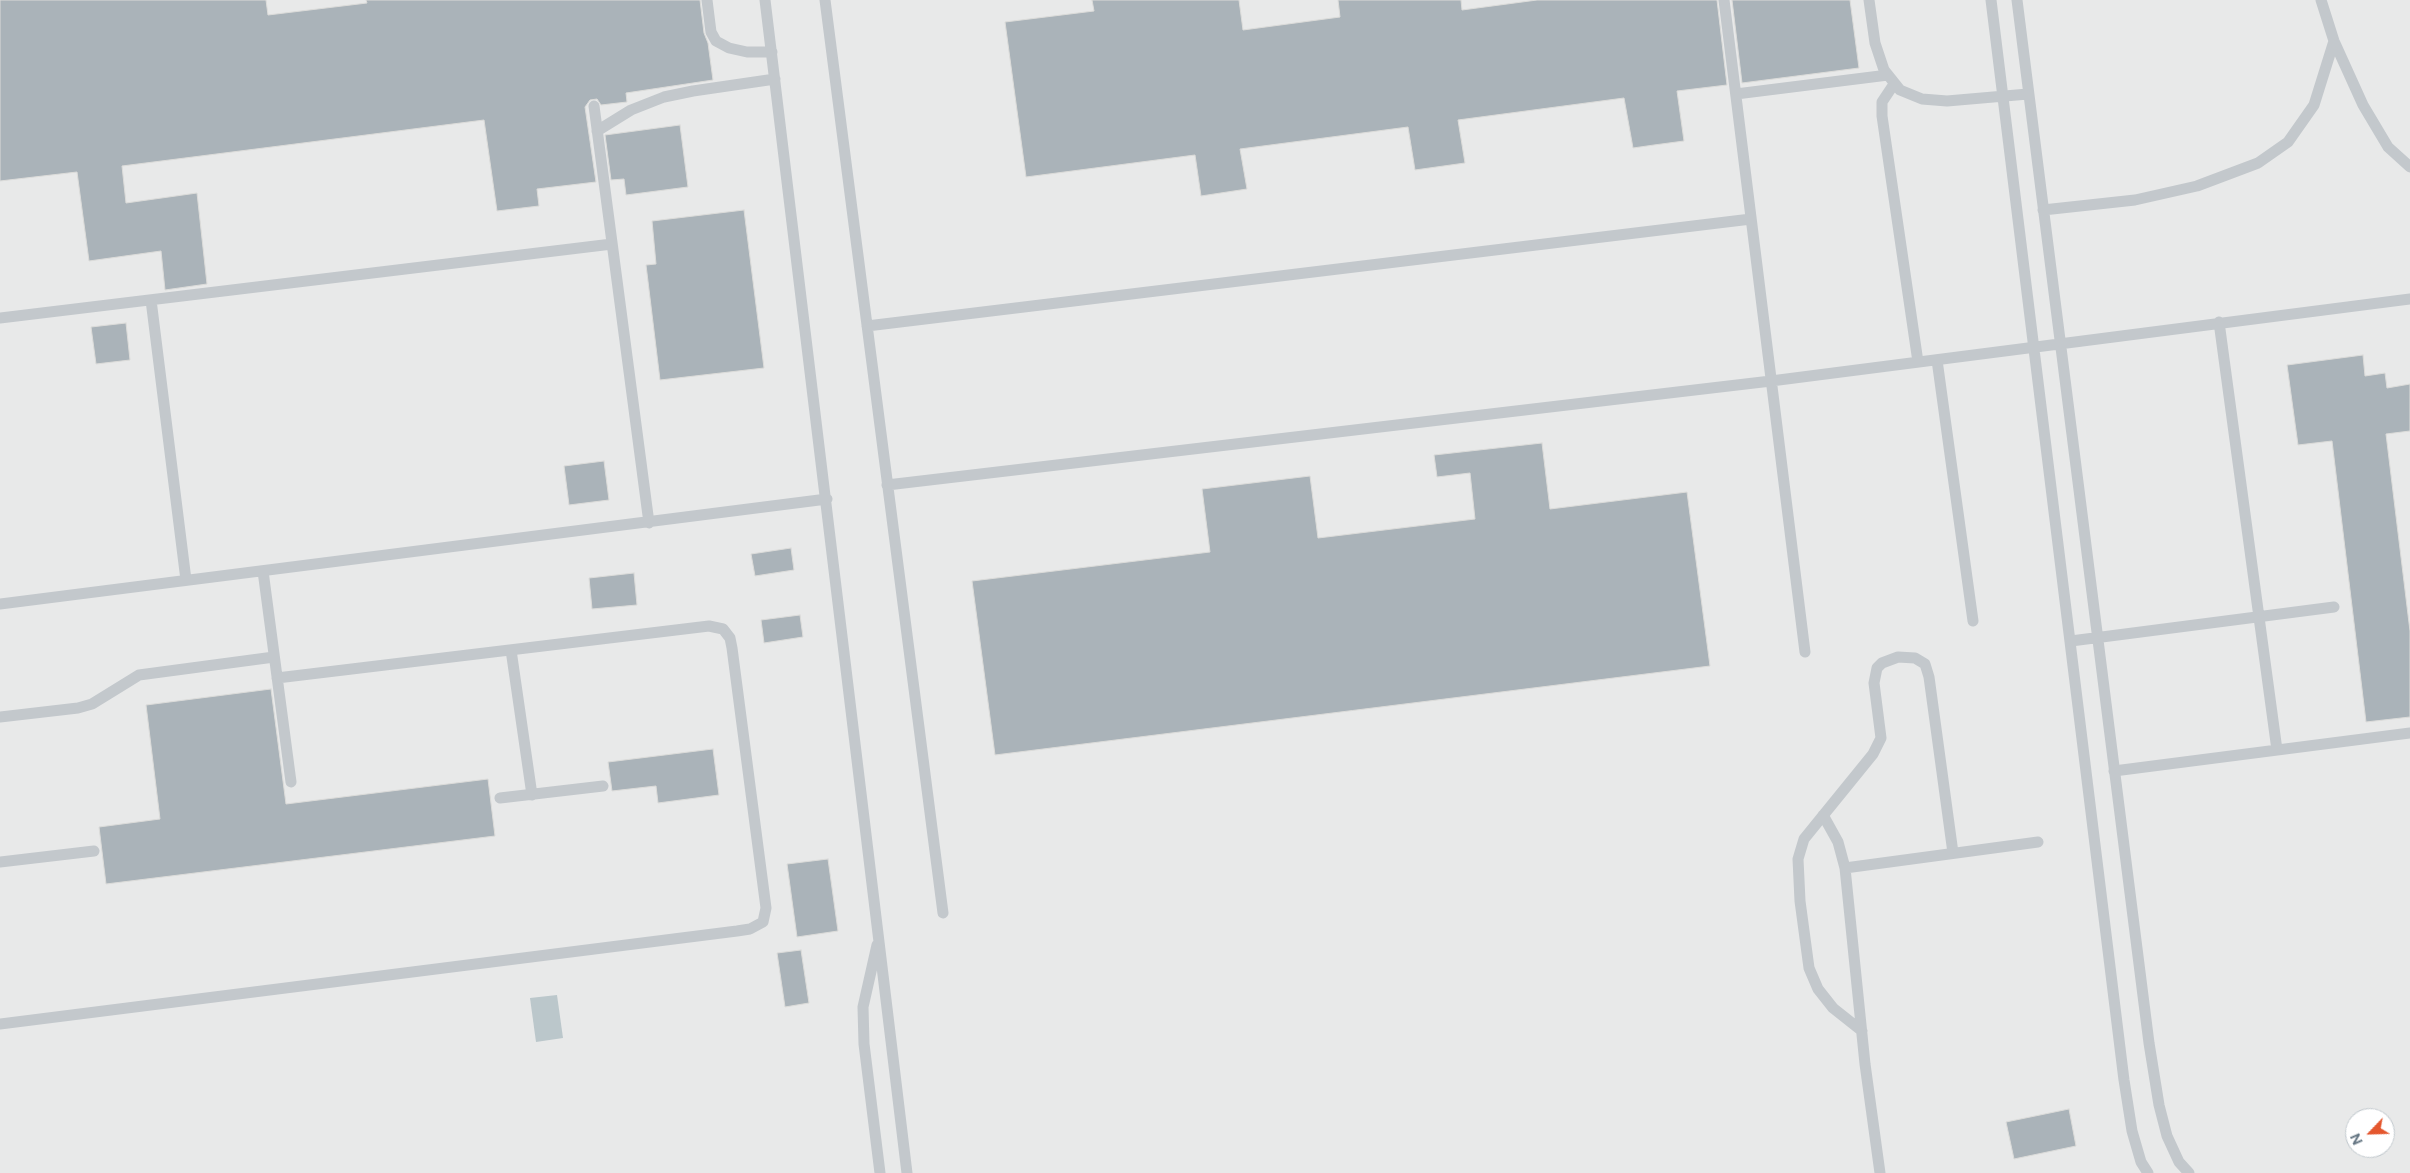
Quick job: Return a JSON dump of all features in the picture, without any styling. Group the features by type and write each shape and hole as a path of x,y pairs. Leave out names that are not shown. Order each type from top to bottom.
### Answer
{"lane":[{"path":"707,0 711,32 716,41 729,48 747,52 772,52"},
{"path":"765,0 907,1173"},
{"path":"825,0 942,913"},
{"path":"1724,0 1805,652"},
{"path":"1869,0 1875,43 1884,70 1900,90 1922,99 1946,101 2028,94"},
{"path":"1991,0 2124,1080 2132,1131 2141,1162 2148,1173"},
{"path":"2016,0 2148,1043 2159,1105 2167,1136 2179,1162 2189,1173"},
{"path":"2320,0 2334,41 2363,105 2388,146 2410,167"},
{"path":"2043,210 2135,200 2197,186 2258,163 2288,142 2314,106 2334,41"},
{"path":"597,131 631,110 664,97 692,90 775,79"},
{"path":"1736,94 1891,79"},
{"path":"1891,79 1882,102 1882,116 1918,362"},
{"path":"594,106 649,523"},
{"path":"867,326 1751,219"},
{"path":"0,318 612,244"},
{"path":"888,484 1771,381 2410,299"},
{"path":"151,300 186,580"},
{"path":"2219,322 2277,750"},
{"path":"1937,360 1973,621"},
{"path":"0,604 827,500"},
{"path":"263,571 291,782"},
{"path":"2071,641 2334,607"},
{"path":"0,1024 736,931 758,926 763,922 766,908 732,648 727,632 718,626 277,678"},
{"path":"511,650 532,794"},
{"path":"0,717 78,708 92,704 140,675 274,657"},
{"path":"1862,1031 1833,1008 1818,989 1809,968 1800,901 1798,859 1804,839 1873,754 1881,738 1874,683 1876,668 1882,663 1898,657 1914,658 1925,664 1929,677 1953,853"},
{"path":"2114,771 2410,733"},
{"path":"500,798 603,786"},
{"path":"1823,815 1838,842 1845,868 1862,1031 1880,1173"},
{"path":"1845,868 2038,842"},
{"path":"0,862 94,851"},
{"path":"879,938 863,1007 864,1044 880,1173"}],"shaded area":[{"path":"0,0 2410,0 2410,1173 0,1173"},
{"path":"557,995 563,1038 536,1042 530,998"}],"building":[{"path":"0,0 266,0 268,15 367,3 366,0 700,0 713,80 626,93 627,102 601,105 597,99 590,100 585,107 596,182 537,189 539,206 497,211 484,120 122,166 126,203 197,193 207,284 165,290 161,251 89,261 77,172 0,181"},
{"path":"1092,0 1239,0 1243,30 1340,17 1338,0 1461,0 1462,10 1537,0 1717,0 1727,85 1677,91 1684,141 1633,148 1624,98 1458,120 1465,163 1415,170 1408,127 1240,149 1247,189 1201,196 1195,155 1026,177 1005,22 1094,11"},
{"path":"1732,0 1850,0 1859,68 1742,83"},
{"path":"680,125 688,187 626,195 624,179 611,180 605,135"},
{"path":"744,210 764,368 660,380 646,265 656,264 652,221"},
{"path":"126,323 130,360 96,364 91,327"},
{"path":"2363,355 2365,376 2385,373 2387,388 2410,384 2410,431 2386,434 2410,631 2410,717 2366,722 2332,441 2298,445 2287,365"},
{"path":"1542,443 1550,509 1687,492 1710,666 995,755 972,581 1210,552 1202,489 1310,476 1318,538 1475,519 1470,473 1437,477 1434,455"},
{"path":"604,461 609,500 569,505 564,466"},
{"path":"791,548 794,570 755,576 751,554"},
{"path":"634,573 637,605 592,609 589,578"},
{"path":"800,615 803,637 764,643 761,620"},
{"path":"271,689 286,804 488,779 495,836 106,884 99,827 160,819 146,705"},
{"path":"713,749 719,795 658,803 656,786 612,791 608,762"},
{"path":"828,859 838,931 797,937 787,864"},
{"path":"801,950 809,1003 785,1007 777,953"},
{"path":"2069,1109 2076,1146 2014,1159 2006,1122"}]}
